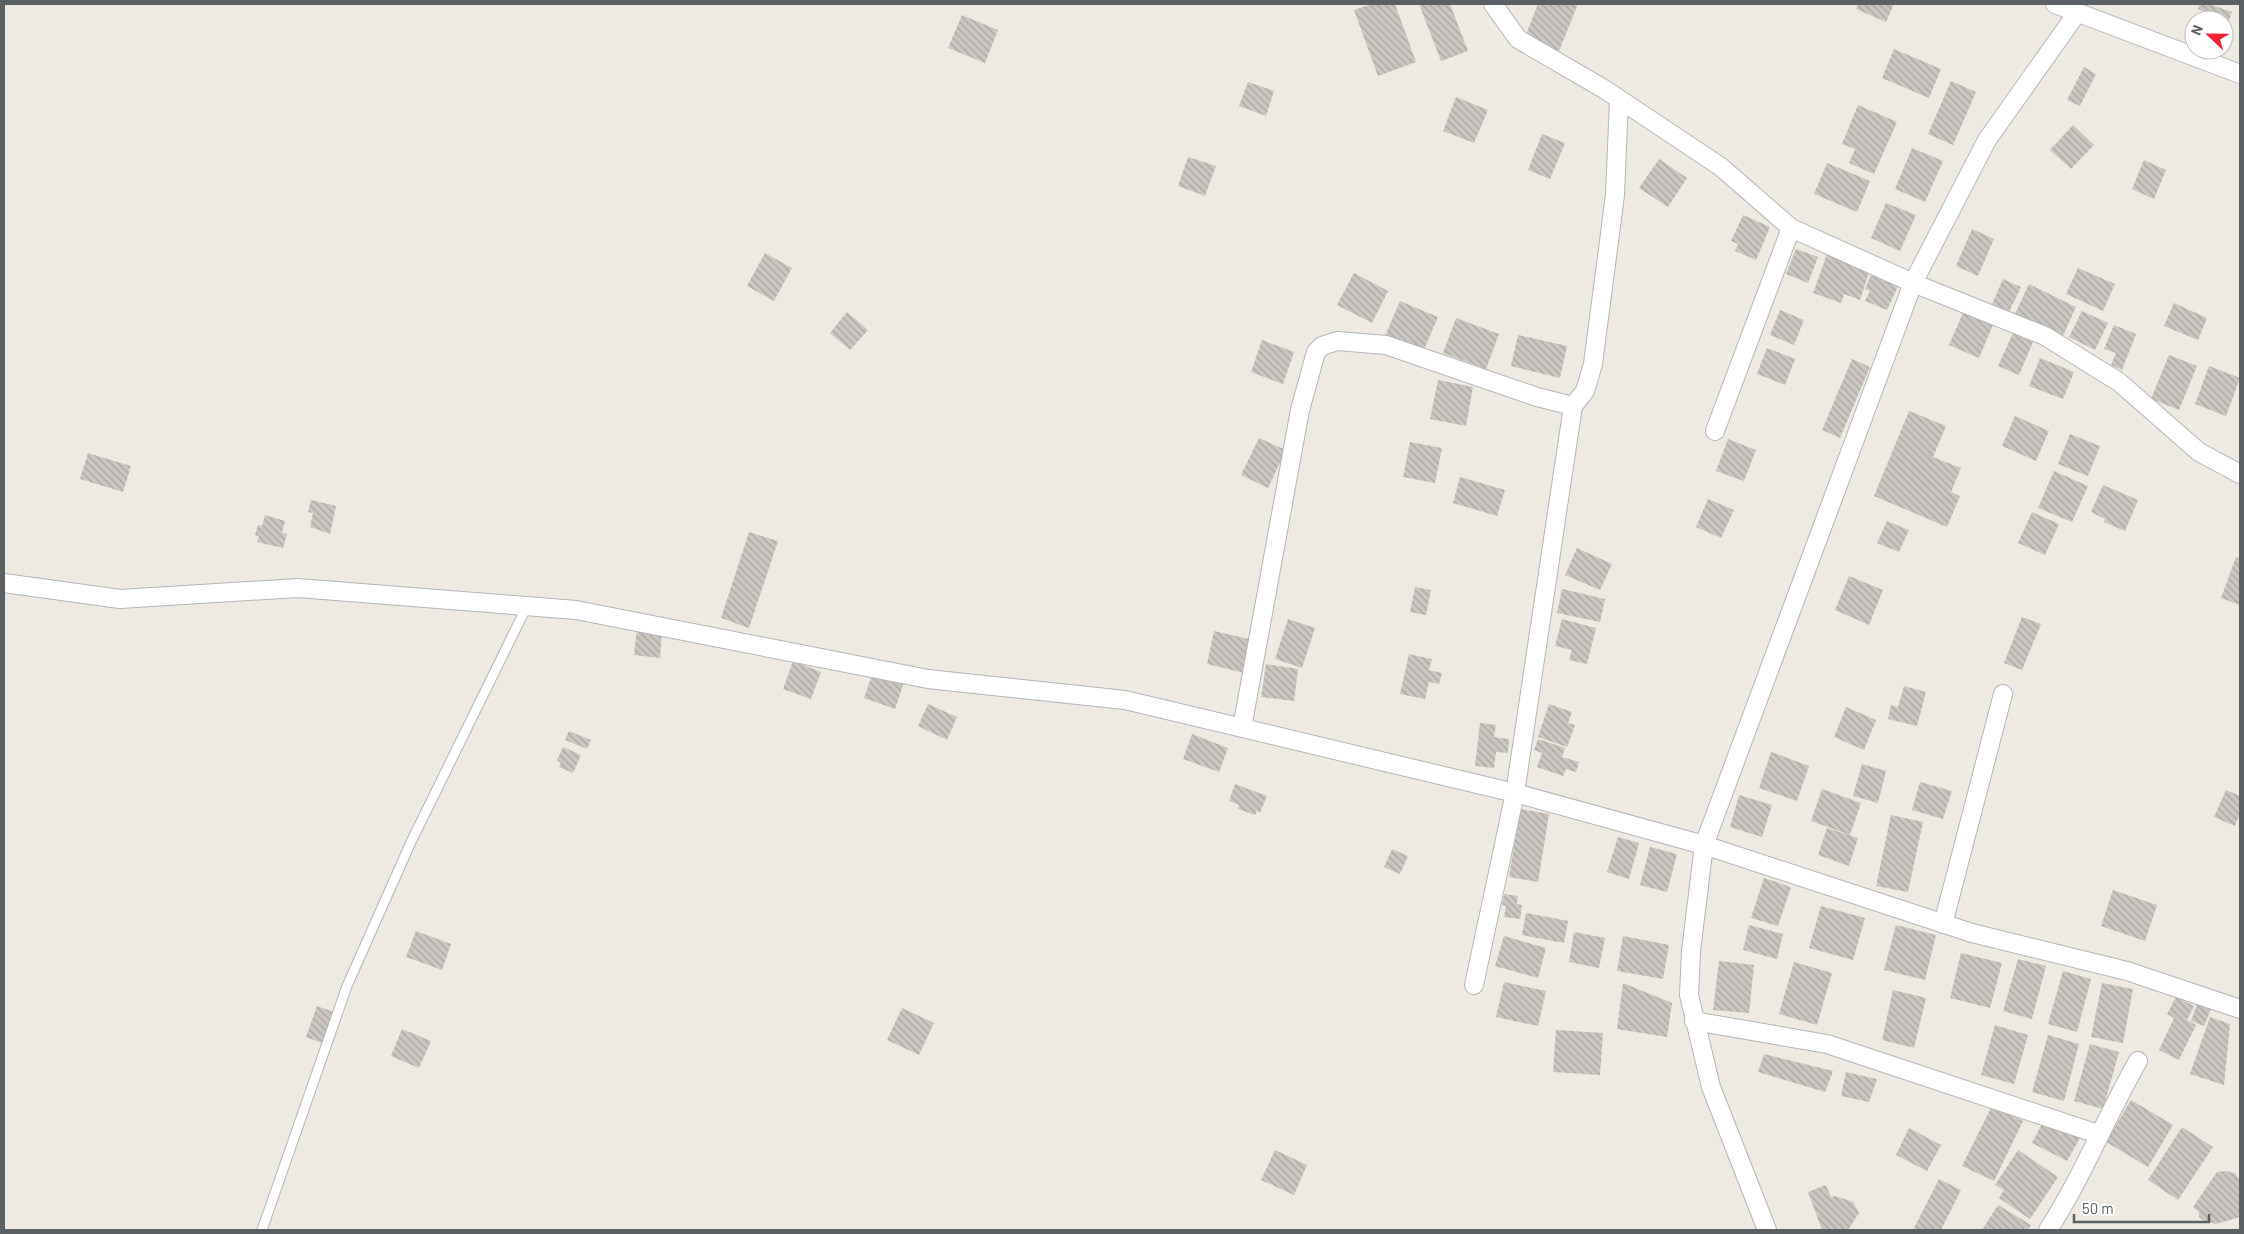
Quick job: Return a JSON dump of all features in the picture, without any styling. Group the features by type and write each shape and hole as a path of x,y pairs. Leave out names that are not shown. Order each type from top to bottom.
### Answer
{"street":[{"path":"1492,4 1518,40 1619,99 1721,167 1790,228 1913,283 2045,336 2119,382 2199,452 2240,474"},
{"path":"2055,4 2240,74"},
{"path":"1767,1230 1711,1087 1689,995 1691,951 1704,845 1913,283 1987,140 2077,13"},
{"path":"1474,985 1514,792 1572,406 1585,391 1593,364 1615,195 1619,99"},
{"path":"1715,431 1790,228"},
{"path":"1242,728 1300,410 1316,352 1322,346 1337,341 1386,345 1537,397 1572,406"},
{"path":"4,583 120,599 298,588 576,610 928,679 1125,700 1514,792 1704,845 1972,933 2127,971 2240,1009"},
{"path":"1943,924 2003,694"},
{"path":"1694,1021 1827,1044 2098,1134"},
{"path":"2048,1230 2072,1193 2098,1134 2138,1061"}],"lane":[{"path":"262,1230 347,986 415,833 527,606"}],"building":[{"path":"1372,4 1395,4 1416,62 1378,76 1354,10"},
{"path":"1419,4 1450,4 1468,51 1441,61"},
{"path":"1538,4 1578,4 1559,51 1525,37"},
{"path":"1858,4 1894,4 1886,22 1856,9"},
{"path":"2200,4 2209,4 2226,10 2200,10 2198,9"},
{"path":"962,15 998,30 985,63 948,48"},
{"path":"1894,49 1941,69 1929,98 1882,78"},
{"path":"2084,67 2096,74 2080,106 2067,100"},
{"path":"1951,81 1976,92 1953,145 1928,134"},
{"path":"1248,82 1274,91 1266,116 1239,106"},
{"path":"1456,97 1488,110 1474,143 1443,131"},
{"path":"1858,105 1897,122 1874,174 1849,163 1855,149 1842,144"},
{"path":"2073,125 2094,145 2071,169 2050,150"},
{"path":"1542,134 1565,143 1550,179 1528,170"},
{"path":"1912,148 1943,161 1925,202 1895,189"},
{"path":"1188,157 1216,166 1205,196 1178,186"},
{"path":"1659,159 1687,178 1668,207 1639,188"},
{"path":"2144,160 2166,170 2154,199 2132,189"},
{"path":"1827,163 1870,181 1857,212 1814,194"},
{"path":"1886,203 1916,215 1900,251 1871,238"},
{"path":"1743,215 1770,227 1756,260 1735,251 1738,244 1731,241"},
{"path":"1972,229 1994,239 1978,276 1956,266"},
{"path":"1796,249 1818,257 1808,283 1786,274"},
{"path":"765,253 792,268 774,301 747,286"},
{"path":"1827,254 1870,269 1860,300 1844,294 1841,303 1813,293"},
{"path":"2078,268 2115,284 2103,311 2066,294"},
{"path":"1354,273 1388,291 1372,323 1337,305"},
{"path":"1871,275 1898,286 1887,310 1865,301 1870,291 1865,289"},
{"path":"2003,279 2021,287 2009,312 1992,304"},
{"path":"2029,284 2076,307 2062,338 2014,316"},
{"path":"1400,301 1438,317 1423,352 1385,336"},
{"path":"2174,303 2207,318 2198,340 2164,326"},
{"path":"1780,310 1804,320 1794,345 1770,335"},
{"path":"2082,311 2108,323 2095,350 2069,337"},
{"path":"847,312 868,330 850,350 830,333"},
{"path":"1963,313 1993,325 1979,358 1949,345"},
{"path":"1456,318 1499,334 1486,369 1443,353"},
{"path":"2114,325 2136,334 2122,370 2111,365 2116,353 2104,349"},
{"path":"2013,333 2033,342 2019,375 1998,366"},
{"path":"1518,335 1567,346 1560,378 1511,366"},
{"path":"1262,340 1294,352 1283,384 1251,372"},
{"path":"1767,348 1795,359 1785,385 1757,374"},
{"path":"2169,355 2197,366 2179,410 2151,399"},
{"path":"2040,358 2074,372 2063,399 2029,386"},
{"path":"1852,359 1870,367 1840,438 1822,430"},
{"path":"2209,366 2240,378 2226,416 2195,404"},
{"path":"1438,380 1473,387 1466,426 1430,419"},
{"path":"1909,411 1946,426 1933,457 1961,468 1951,492 1960,496 1947,527 1874,496"},
{"path":"2015,416 2049,431 2036,461 2002,446"},
{"path":"2070,434 2100,446 2088,476 2058,464"},
{"path":"1259,438 1286,450 1268,488 1241,475"},
{"path":"1728,439 1756,450 1744,481 1716,471"},
{"path":"1410,442 1442,448 1435,483 1403,477"},
{"path":"88,453 131,466 123,492 80,479"},
{"path":"2054,471 2088,486 2072,522 2038,508"},
{"path":"1460,477 1505,490 1497,516 1453,503"},
{"path":"2103,485 2138,500 2125,531 2104,522 2105,519 2091,512"},
{"path":"1708,499 1734,510 1721,538 1696,527"},
{"path":"311,500 336,506 330,534 310,527 313,513 308,512"},
{"path":"2032,512 2059,524 2045,555 2018,543"},
{"path":"265,515 285,521 282,533 287,534 283,548 257,542 259,536 255,535 258,525 262,526"},
{"path":"1887,521 1909,530 1899,552 1877,543"},
{"path":"749,532 778,541 749,628 721,618"},
{"path":"1577,548 1612,564 1600,590 1565,575"},
{"path":"2236,557 2240,559 2240,605 2221,598"},
{"path":"1849,576 1883,590 1869,625 1835,610"},
{"path":"1415,587 1431,590 1426,615 1410,612"},
{"path":"1562,589 1605,599 1600,622 1557,613"},
{"path":"2022,617 2041,624 2022,670 2004,663"},
{"path":"1288,619 1315,628 1302,668 1275,659"},
{"path":"1562,619 1596,628 1587,664 1569,660 1572,650 1555,646"},
{"path":"637,629 662,632 660,658 634,655"},
{"path":"1214,631 1253,640 1245,673 1207,664"},
{"path":"1409,654 1432,659 1429,670 1442,673 1439,684 1429,682 1425,699 1400,694"},
{"path":"793,661 821,672 811,699 783,689"},
{"path":"1266,664 1298,669 1294,701 1261,697"},
{"path":"873,672 904,682 895,709 864,698"},
{"path":"1904,686 1926,692 1917,726 1888,719 1891,705 1898,707"},
{"path":"928,704 957,717 947,740 918,726"},
{"path":"1549,704 1572,712 1568,723 1575,725 1567,747 1538,737"},
{"path":"1846,707 1876,720 1864,750 1834,737"},
{"path":"1480,723 1496,725 1494,737 1509,739 1508,753 1496,752 1494,768 1475,766"},
{"path":"569,731 591,740 587,749 565,740"},
{"path":"1192,734 1228,748 1219,772 1183,759"},
{"path":"1538,739 1565,748 1562,757 1579,762 1576,772 1566,769 1563,776 1537,767 1542,753 1534,750"},
{"path":"563,747 581,755 573,773 559,767 561,763 557,760"},
{"path":"1771,752 1809,766 1797,801 1759,788"},
{"path":"1862,764 1886,771 1878,803 1853,796"},
{"path":"1920,782 1952,791 1943,819 1912,810"},
{"path":"1235,784 1267,796 1260,813 1257,811 1255,815 1238,809 1239,805 1229,801"},
{"path":"1822,789 1861,803 1850,835 1811,821"},
{"path":"2226,790 2240,796 2240,813 2235,826 2214,817"},
{"path":"1739,795 1772,805 1762,837 1730,827"},
{"path":"1520,809 1549,814 1538,882 1509,877"},
{"path":"1891,815 1923,822 1908,892 1876,886"},
{"path":"1827,828 1858,838 1849,866 1818,855"},
{"path":"1618,837 1639,843 1629,879 1607,872"},
{"path":"1650,847 1677,854 1667,892 1640,885"},
{"path":"1392,849 1408,856 1400,874 1384,867"},
{"path":"1764,878 1791,887 1778,926 1751,918"},
{"path":"2113,890 2157,905 2145,941 2101,926"},
{"path":"1504,894 1518,896 1517,904 1522,905 1520,919 1504,917 1506,906 1502,905"},
{"path":"1821,906 1865,918 1853,960 1809,948"},
{"path":"1526,913 1568,921 1564,943 1522,935"},
{"path":"1749,925 1783,934 1777,959 1743,950"},
{"path":"1896,925 1936,935 1925,980 1884,970"},
{"path":"416,931 451,944 442,970 406,957"},
{"path":"1574,932 1605,938 1599,968 1569,962"},
{"path":"1504,936 1546,948 1538,978 1495,966"},
{"path":"1623,936 1669,945 1663,979 1617,971"},
{"path":"1961,953 2002,963 1990,1008 1950,998"},
{"path":"2018,959 2046,966 2032,1019 2003,1011"},
{"path":"1719,961 1754,965 1749,1013 1713,1010"},
{"path":"1794,962 1832,973 1817,1025 1779,1014"},
{"path":"2063,971 2091,979 2077,1032 2048,1024"},
{"path":"1504,982 1546,991 1538,1026 1496,1017"},
{"path":"1623,983 1672,1003 1667,1037 1617,1029"},
{"path":"2102,983 2133,989 2123,1043 2091,1037"},
{"path":"1893,990 1926,998 1914,1048 1882,1040"},
{"path":"2176,997 2194,1006 2187,1020 2196,1025 2179,1060 2159,1050 2174,1018 2167,1014"},
{"path":"2197,1004 2211,1009 2204,1026 2191,1021"},
{"path":"317,1006 334,1012 322,1043 306,1037"},
{"path":"902,1008 934,1023 919,1055 887,1040"},
{"path":"2210,1017 2230,1024 2224,1085 2190,1074"},
{"path":"1995,1025 2028,1035 2014,1084 1981,1075"},
{"path":"402,1029 431,1041 419,1068 391,1056"},
{"path":"1556,1030 1603,1033 1600,1075 1553,1072"},
{"path":"2048,1035 2079,1044 2064,1101 2032,1092"},
{"path":"2090,1044 2119,1052 2103,1109 2074,1101"},
{"path":"1764,1054 1833,1071 1825,1092 1758,1072"},
{"path":"1846,1072 1877,1079 1869,1102 1841,1096"},
{"path":"2131,1100 2173,1125 2148,1167 2106,1142"},
{"path":"1992,1106 2023,1121 1994,1181 1962,1166"},
{"path":"2044,1120 2080,1138 2067,1161 2032,1143"},
{"path":"2182,1127 2213,1147 2178,1200 2148,1180"},
{"path":"1909,1128 1941,1145 1927,1171 1896,1155"},
{"path":"1275,1150 1307,1165 1294,1195 1261,1180"},
{"path":"2018,1150 2058,1177 2030,1219 1999,1198 2004,1190 1995,1185"},
{"path":"2217,1172 2235,1173 2239,1179 2240,1217 2216,1224 2203,1220 2199,1217 2199,1212 2193,1207"},
{"path":"1939,1179 1961,1190 1941,1230 1913,1230"},
{"path":"1826,1185 1831,1197 1835,1196 1853,1202 1859,1213 1848,1230 1822,1230 1808,1192"},
{"path":"1998,1205 2031,1225 2028,1230 1982,1230"}]}
